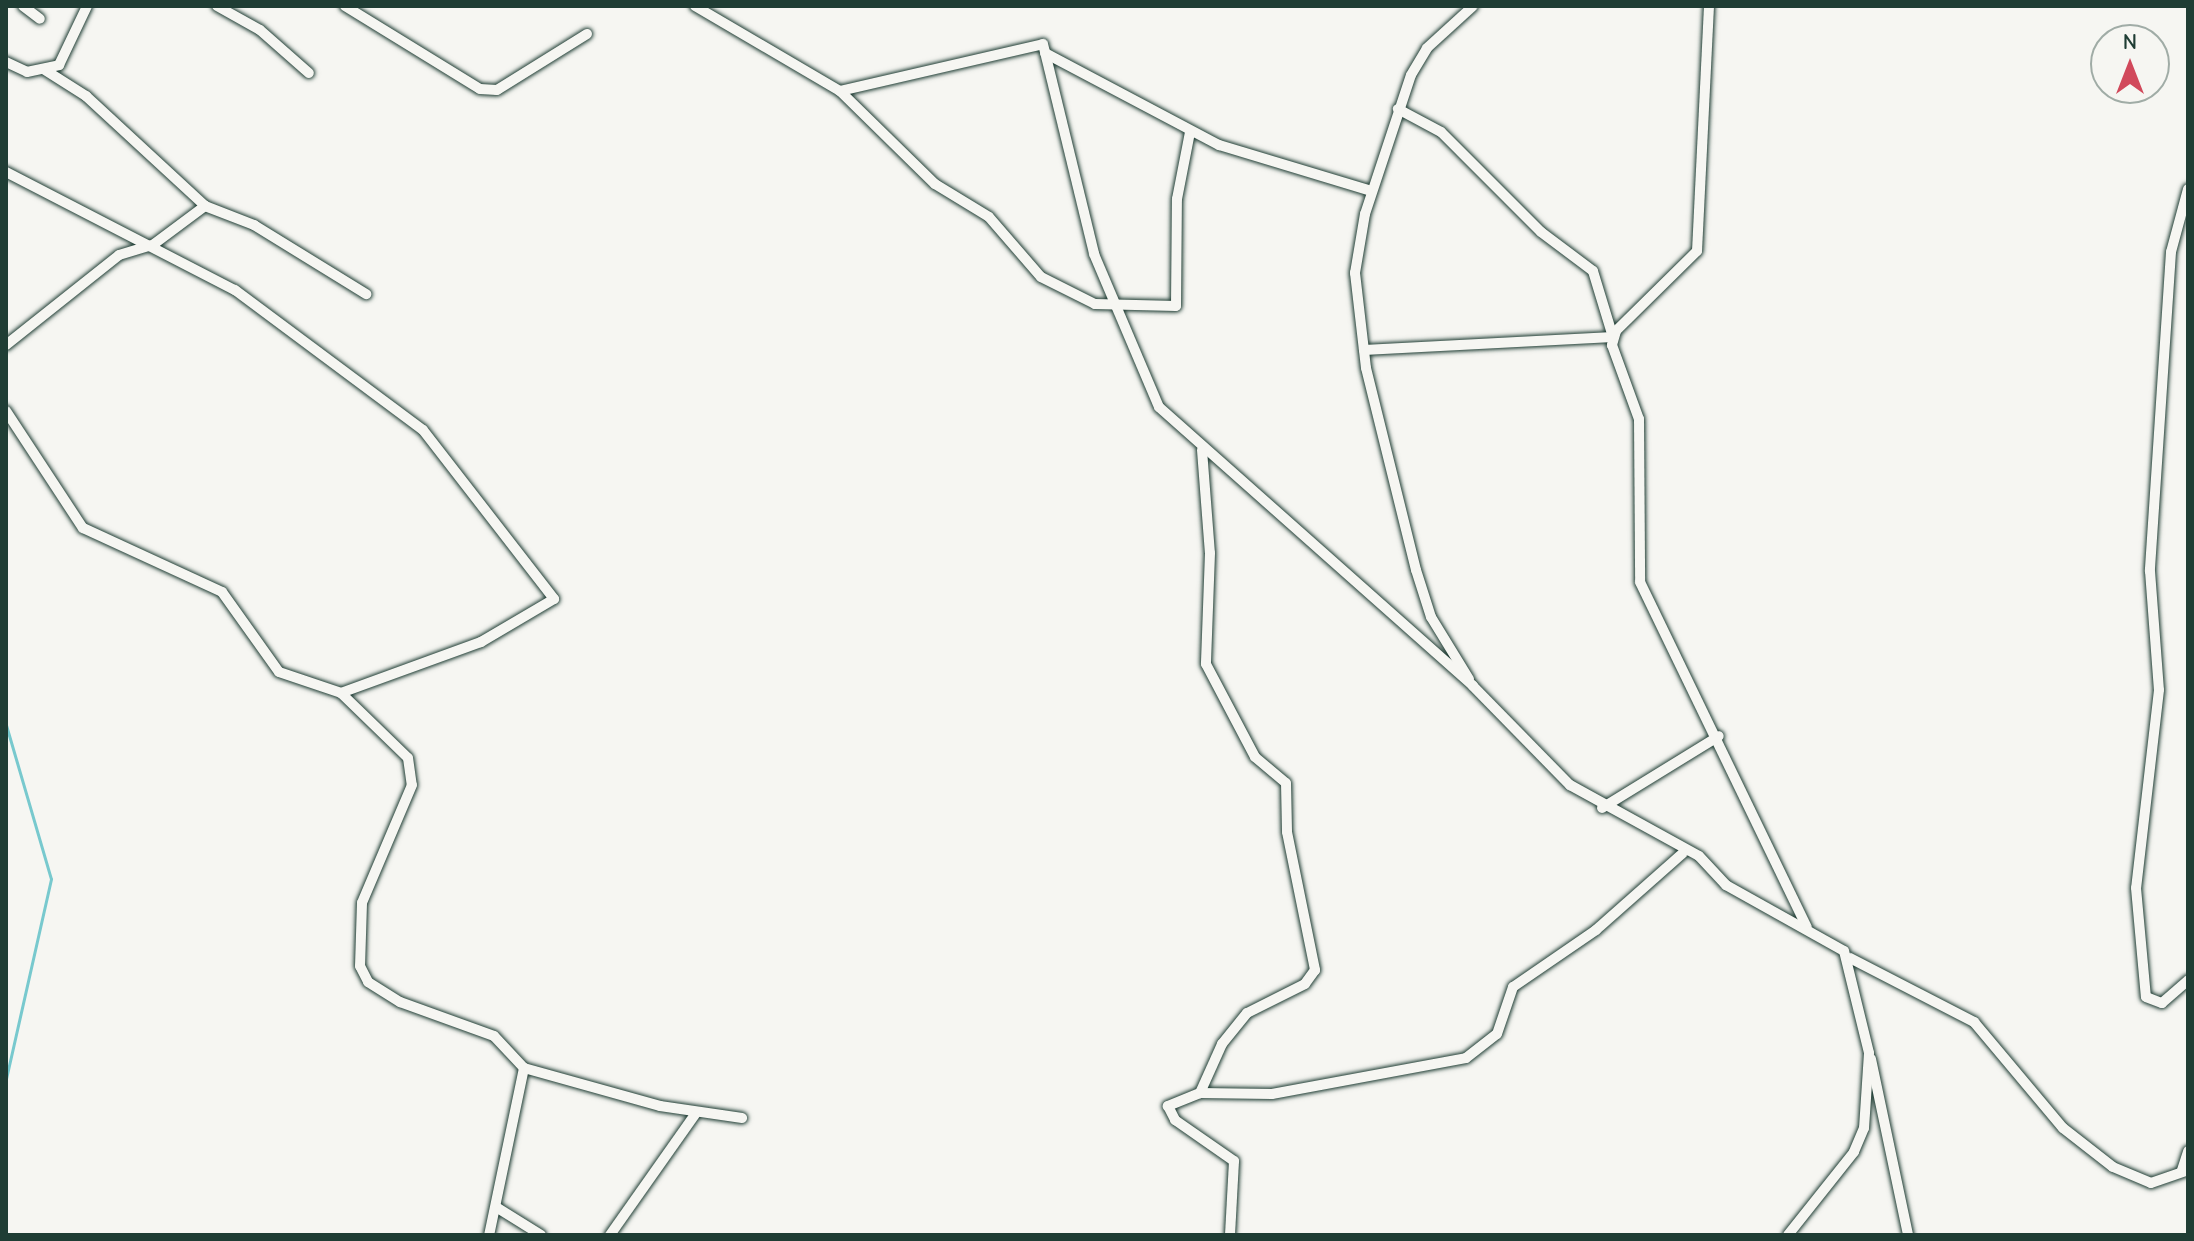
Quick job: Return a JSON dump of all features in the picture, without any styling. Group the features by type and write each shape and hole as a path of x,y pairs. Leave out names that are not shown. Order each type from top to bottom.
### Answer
{"street":[{"path":"23,6 40,19"},
{"path":"6,62 27,72 45,70 69,54 87,6"},
{"path":"217,6 260,30 309,73"},
{"path":"345,6 480,89 497,90 587,34"},
{"path":"695,6 840,91 935,184 989,217 1041,277 1089,303 1113,306 1176,305 1177,199 1190,132"},
{"path":"1473,6 1422,54 1398,109 1371,191 1355,273 1364,350 1426,602 1473,686"},
{"path":"1364,350 1613,337 1697,251 1709,6"},
{"path":"840,91 1043,44 1113,306 1155,401 1202,450 1473,686 1549,767 1602,808 1683,853 1699,856 1726,885 1807,927 1850,958 1974,1022 2063,1128 2113,1167 2151,1183 2185,1170 2188,1151"},
{"path":"1045,53 1190,132 1371,191"},
{"path":"45,70 86,96 205,206 254,225 366,294"},
{"path":"1398,109 1441,132 1541,232 1593,271 1639,419 1640,582 1719,736 1737,790 1807,927"},
{"path":"6,172 235,290 423,430 554,599 494,636 341,693"},
{"path":"2188,189 2171,252 2150,571 2159,690 2136,888 2146,997 2162,1003 2188,980"},
{"path":"6,345 119,255 145,245 205,206"},
{"path":"6,411 83,528 208,583 242,612 279,672 341,693 401,749 413,780 362,903 363,978 400,1002 494,1036 524,1068 696,1113 742,1118"},
{"path":"1200,1093 1242,1018 1305,984 1315,970 1287,832 1286,783 1255,757 1206,664 1210,553 1202,450"},
{"path":"1602,808 1719,736"},
{"path":"1230,1235 1234,1161 1168,1110 1171,1101 1200,1093 1272,1094 1466,1058 1497,1034 1516,985 1572,949 1683,853"},
{"path":"1850,958 1908,1235"},
{"path":"1788,1235 1854,1152 1868,1108 1869,1053"},
{"path":"489,1235 524,1068"},
{"path":"610,1235 696,1113"},
{"path":"496,1207 541,1235"}],"waterway":[{"path":"6,725 51,879 6,1079"}]}
